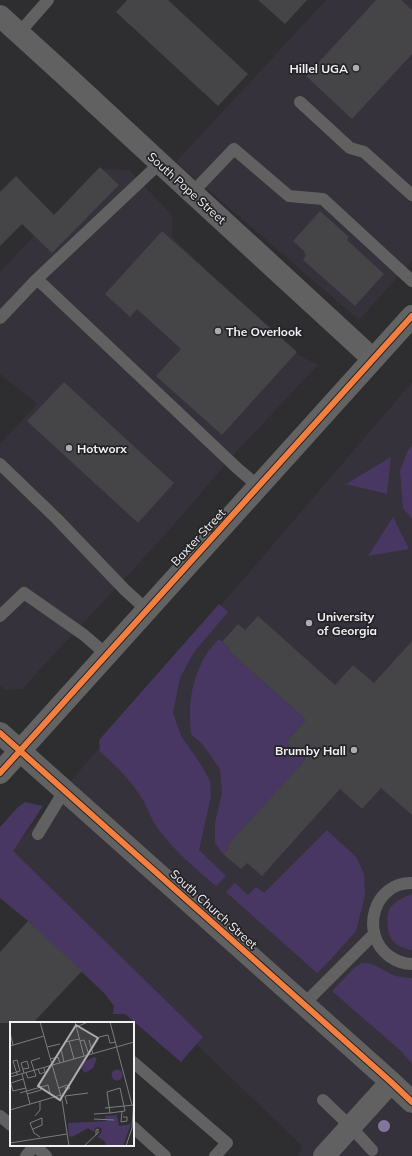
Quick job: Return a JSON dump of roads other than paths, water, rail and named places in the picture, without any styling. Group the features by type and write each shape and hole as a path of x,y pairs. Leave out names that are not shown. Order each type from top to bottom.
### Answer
{"main road":[{"name":"Baxter Street","path":"0,773 412,316"}],"street":[{"name":"South Pope Street","path":"0,16 373,360"},
{"name":"South Church Street","path":"0,733 392,1082 412,1102"},
{"path":"324,1156 392,1082"}],"lane":[{"path":"19,34 48,0"},
{"path":"300,102 350,148 364,152 409,187"},
{"path":"192,193 234,149 289,196 323,199 412,281"},
{"path":"0,318 37,279 160,163"},
{"path":"37,279 259,487"},
{"path":"0,464 56,518 125,590 147,610"},
{"path":"0,616 24,593 84,635 108,654"},
{"path":"38,834 64,791"},
{"path":"412,882 396,886 385,893 377,904 373,916 374,934 384,952 394,960 412,964"},
{"path":"304,1004 374,934"},
{"path":"134,1063 226,1143 215,1156"},
{"path":"323,1100 372,1150"},
{"path":"0,1116 10,1124"},
{"path":"134,1128 165,1156"},
{"path":"26,1156 34,1146"},
{"path":"36,1146 46,1156"}],"place":[{"name":"Hillel UGA","path":"356,68"},
{"name":"The Overlook","path":"218,331"},
{"name":"Hotworx","path":"69,448"},
{"name":"University of Georgia","path":"309,623"},
{"name":"Brumby Hall","path":"354,750"}]}
